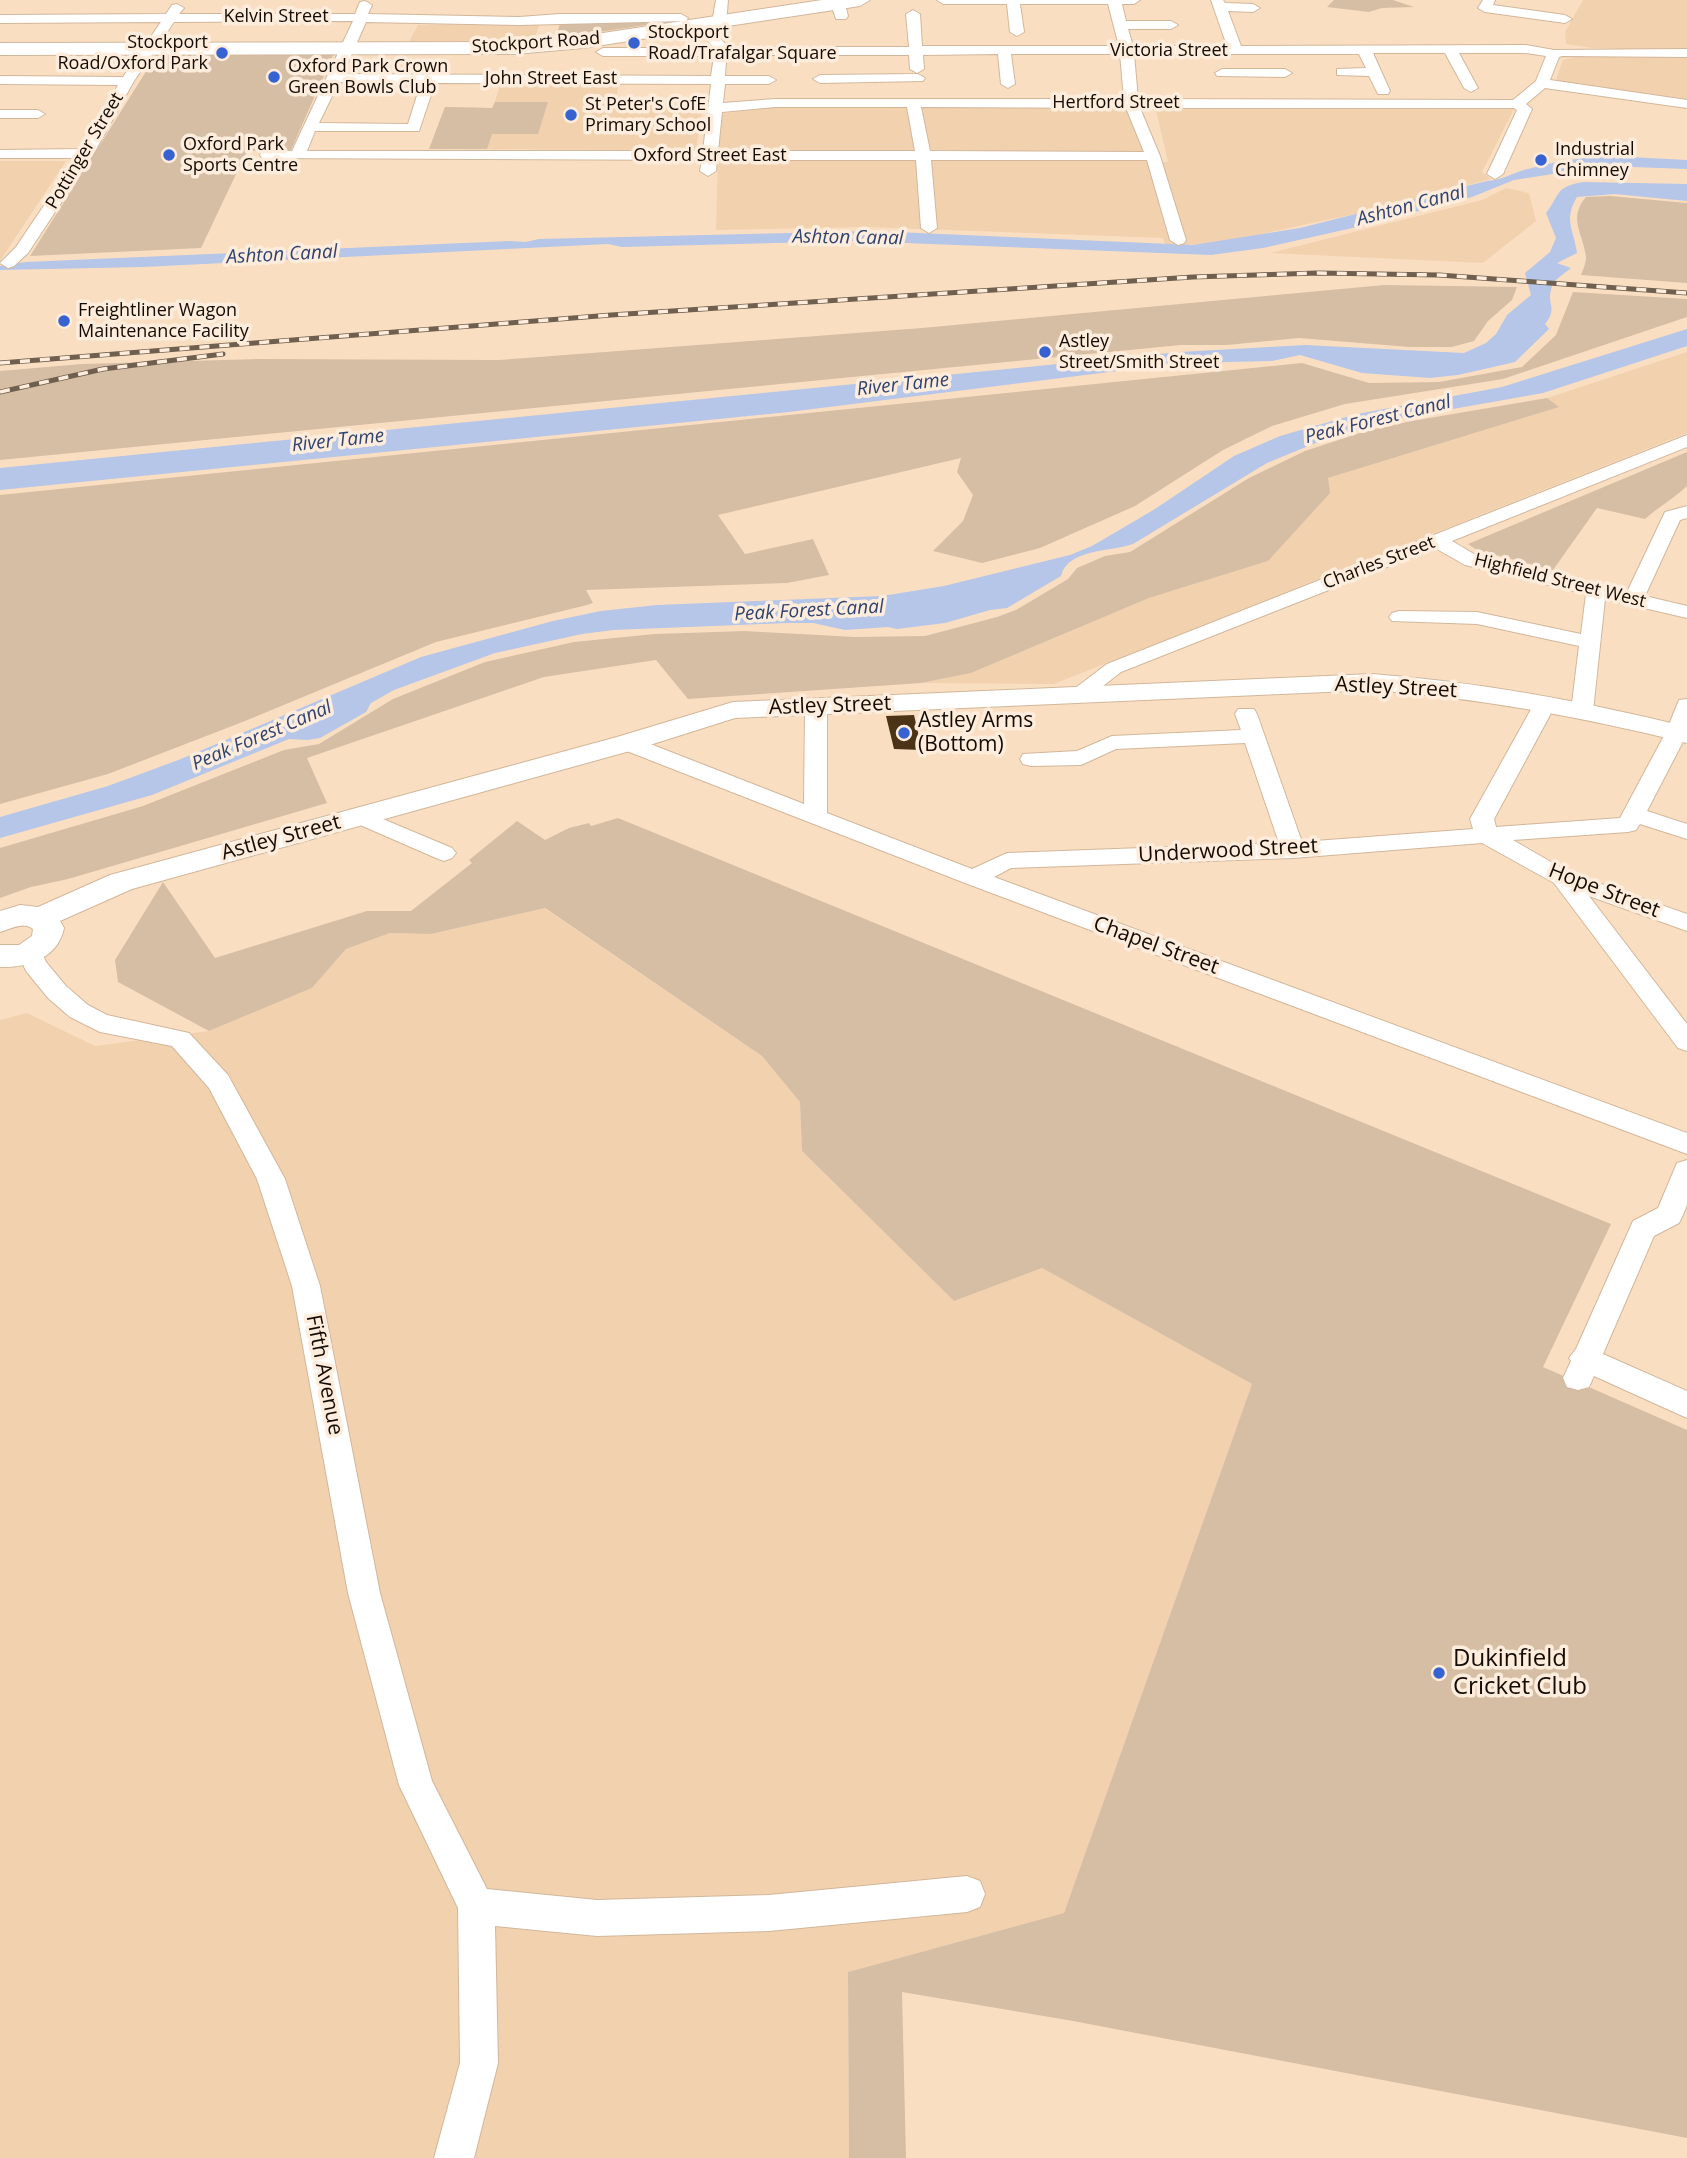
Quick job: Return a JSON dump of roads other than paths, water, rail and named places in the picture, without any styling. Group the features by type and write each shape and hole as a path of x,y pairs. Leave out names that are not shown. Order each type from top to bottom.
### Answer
{"highway":[{"name":"Stockport Road","path":"0,49 550,46 839,10 860,0"}],"main road":[{"name":"Astley Street","path":"41,918 121,882 627,743 733,710 1372,682 1431,686 1545,704 1682,733"},
{"path":"0,922 24,915 41,918 50,929 49,935 38,948 15,954"}],"street":[{"name":"Pottinger Street","path":"8,263 22,250 87,153 127,80 172,18 181,0"},
{"path":"298,155 348,48 367,0"},
{"path":"550,46 548,38 557,0"},
{"path":"708,173 721,52 710,24 722,0"},
{"path":"943,0 1134,0"},
{"path":"1489,0 1485,8 1564,34 1687,53"},
{"path":"1013,1 1017,33"},
{"path":"1114,1 1127,50 1131,103 1153,156 1178,240"},
{"path":"1236,51 1219,4 1253,8"},
{"path":"831,59 918,83 913,14"},
{"name":"Kelvin Street","path":"0,19 681,19"},
{"path":"1120,25 1171,25"},
{"path":"1495,174 1525,109 1517,104 1542,83 1564,34"},
{"name":"Victoria Street","path":"746,51 781,51 831,59 915,51 1282,51 1306,45 1365,51 1379,46 1455,46 1490,50 1526,49 1564,34"},
{"path":"1455,46 1471,88"},
{"path":"1004,51 1008,84"},
{"path":"1282,51 1289,90"},
{"path":"1365,51 1383,91"},
{"path":"603,52 721,52"},
{"path":"1342,72 1375,72"},
{"path":"1222,73 1284,73"},
{"name":"John Street East","path":"334,78 768,80"},
{"path":"309,127 414,128 429,79"},
{"path":"0,80 127,80"},
{"path":"1542,83 1687,104"},
{"name":"Hertford Street","path":"714,108 775,103 1517,104"},
{"path":"913,103 923,155 929,228"},
{"path":"0,114 38,114"},
{"path":"0,153 87,153"},
{"name":"Oxford Street East","path":"267,155 1153,156"},
{"name":"Charles Street","path":"1077,695 1114,668 1687,441"},
{"path":"1633,600 1672,516 1687,512"},
{"name":"Highfield Street West","path":"1437,541 1472,561 1687,612"},
{"path":"1582,711 1596,591"},
{"path":"1399,618 1477,618 1590,642"},
{"path":"1486,835 1482,819 1545,704"},
{"path":"1687,705 1682,733 1633,814 1687,832"},
{"path":"814,816 816,707"},
{"path":"1246,713 1293,850"},
{"path":"1031,759 1081,758 1112,743 1254,736"},
{"name":"Chapel Street","path":"627,743 973,878 1687,1144"},
{"name":"Underwood Street","path":"973,878 1007,860 1293,850 1628,825 1633,814"},
{"path":"359,816 444,853"},
{"name":"Hope Street","path":"1486,835 1562,878 1687,923"},
{"path":"1562,878 1687,1042"},
{"name":"Fifth Avenue","path":"15,954 35,965 57,992 79,1011 100,1023 180,1039 219,1082 253,1141 271,1179 306,1286 364,1593 416,1785 476,1906"},
{"path":"1687,1170 1669,1215 1643,1229 1581,1368 1687,1405"},
{"path":"454,2158 479,2063 476,1906 597,1919 769,1913 967,1894"}],"water":[{"name":"Ashton Canal","path":"1611,156 1687,160 1687,169 1605,166 1514,180 1472,197 1357,227 1263,248 1211,255 854,241 622,247 608,244 143,267 0,270 0,266 26,262 526,242 539,239 873,231 1193,245 1300,228 1524,170 1578,159"},
{"name":"River Tame","path":"1583,182 1687,184 1687,201 1615,194 1577,197 1570,219 1577,253 1557,263 1571,268 1552,286 1552,310 1545,324 1549,329 1515,362 1458,375 1430,378 1362,373 1300,355 1272,361 1181,363 789,412 0,490 0,468 1180,352 1305,345 1464,353 1486,343 1496,334 1507,315 1531,295 1525,273 1550,252 1556,238 1546,213 1563,189"},
{"name":"Peak Forest Canal","path":"1687,329 1687,346 1543,393 1385,421 1318,442 1267,463 1133,544 1092,552 1072,560 1061,576 1007,608 945,623 897,629 888,627 845,630 813,623 788,623 613,630 495,653 394,690 371,703 366,712 320,738 289,739 152,795 0,838 0,817 108,786 181,759 421,657 553,621 601,611 657,605 882,596 944,586 1070,555 1092,546 1155,509 1234,456 1280,436 1357,414 1502,387"}],"railway":[{"path":"0,363 611,315 1193,277 1318,273 1439,275 1687,293"},
{"path":"0,392 103,369 223,354"}],"place":[{"name":"Stockport Road/Trafalgar Square","path":"634,43"},
{"name":"Stockport Road/Oxford Park","path":"222,53"},
{"name":"Oxford Park Crown Green Bowls Club","path":"274,77"},
{"name":"St Peter's CofE Primary School","path":"571,115"},
{"name":"Oxford Park Sports Centre","path":"169,155"},
{"name":"Industrial Chimney","path":"1541,160"},
{"name":"Freightliner Wagon Maintenance Facility","path":"64,321"},
{"name":"Astley Street/Smith Street","path":"1045,352"},
{"name":"Astley Arms (Bottom)","path":"904,733"},
{"name":"Dukinfield Cricket Club","path":"1439,1673"}]}
